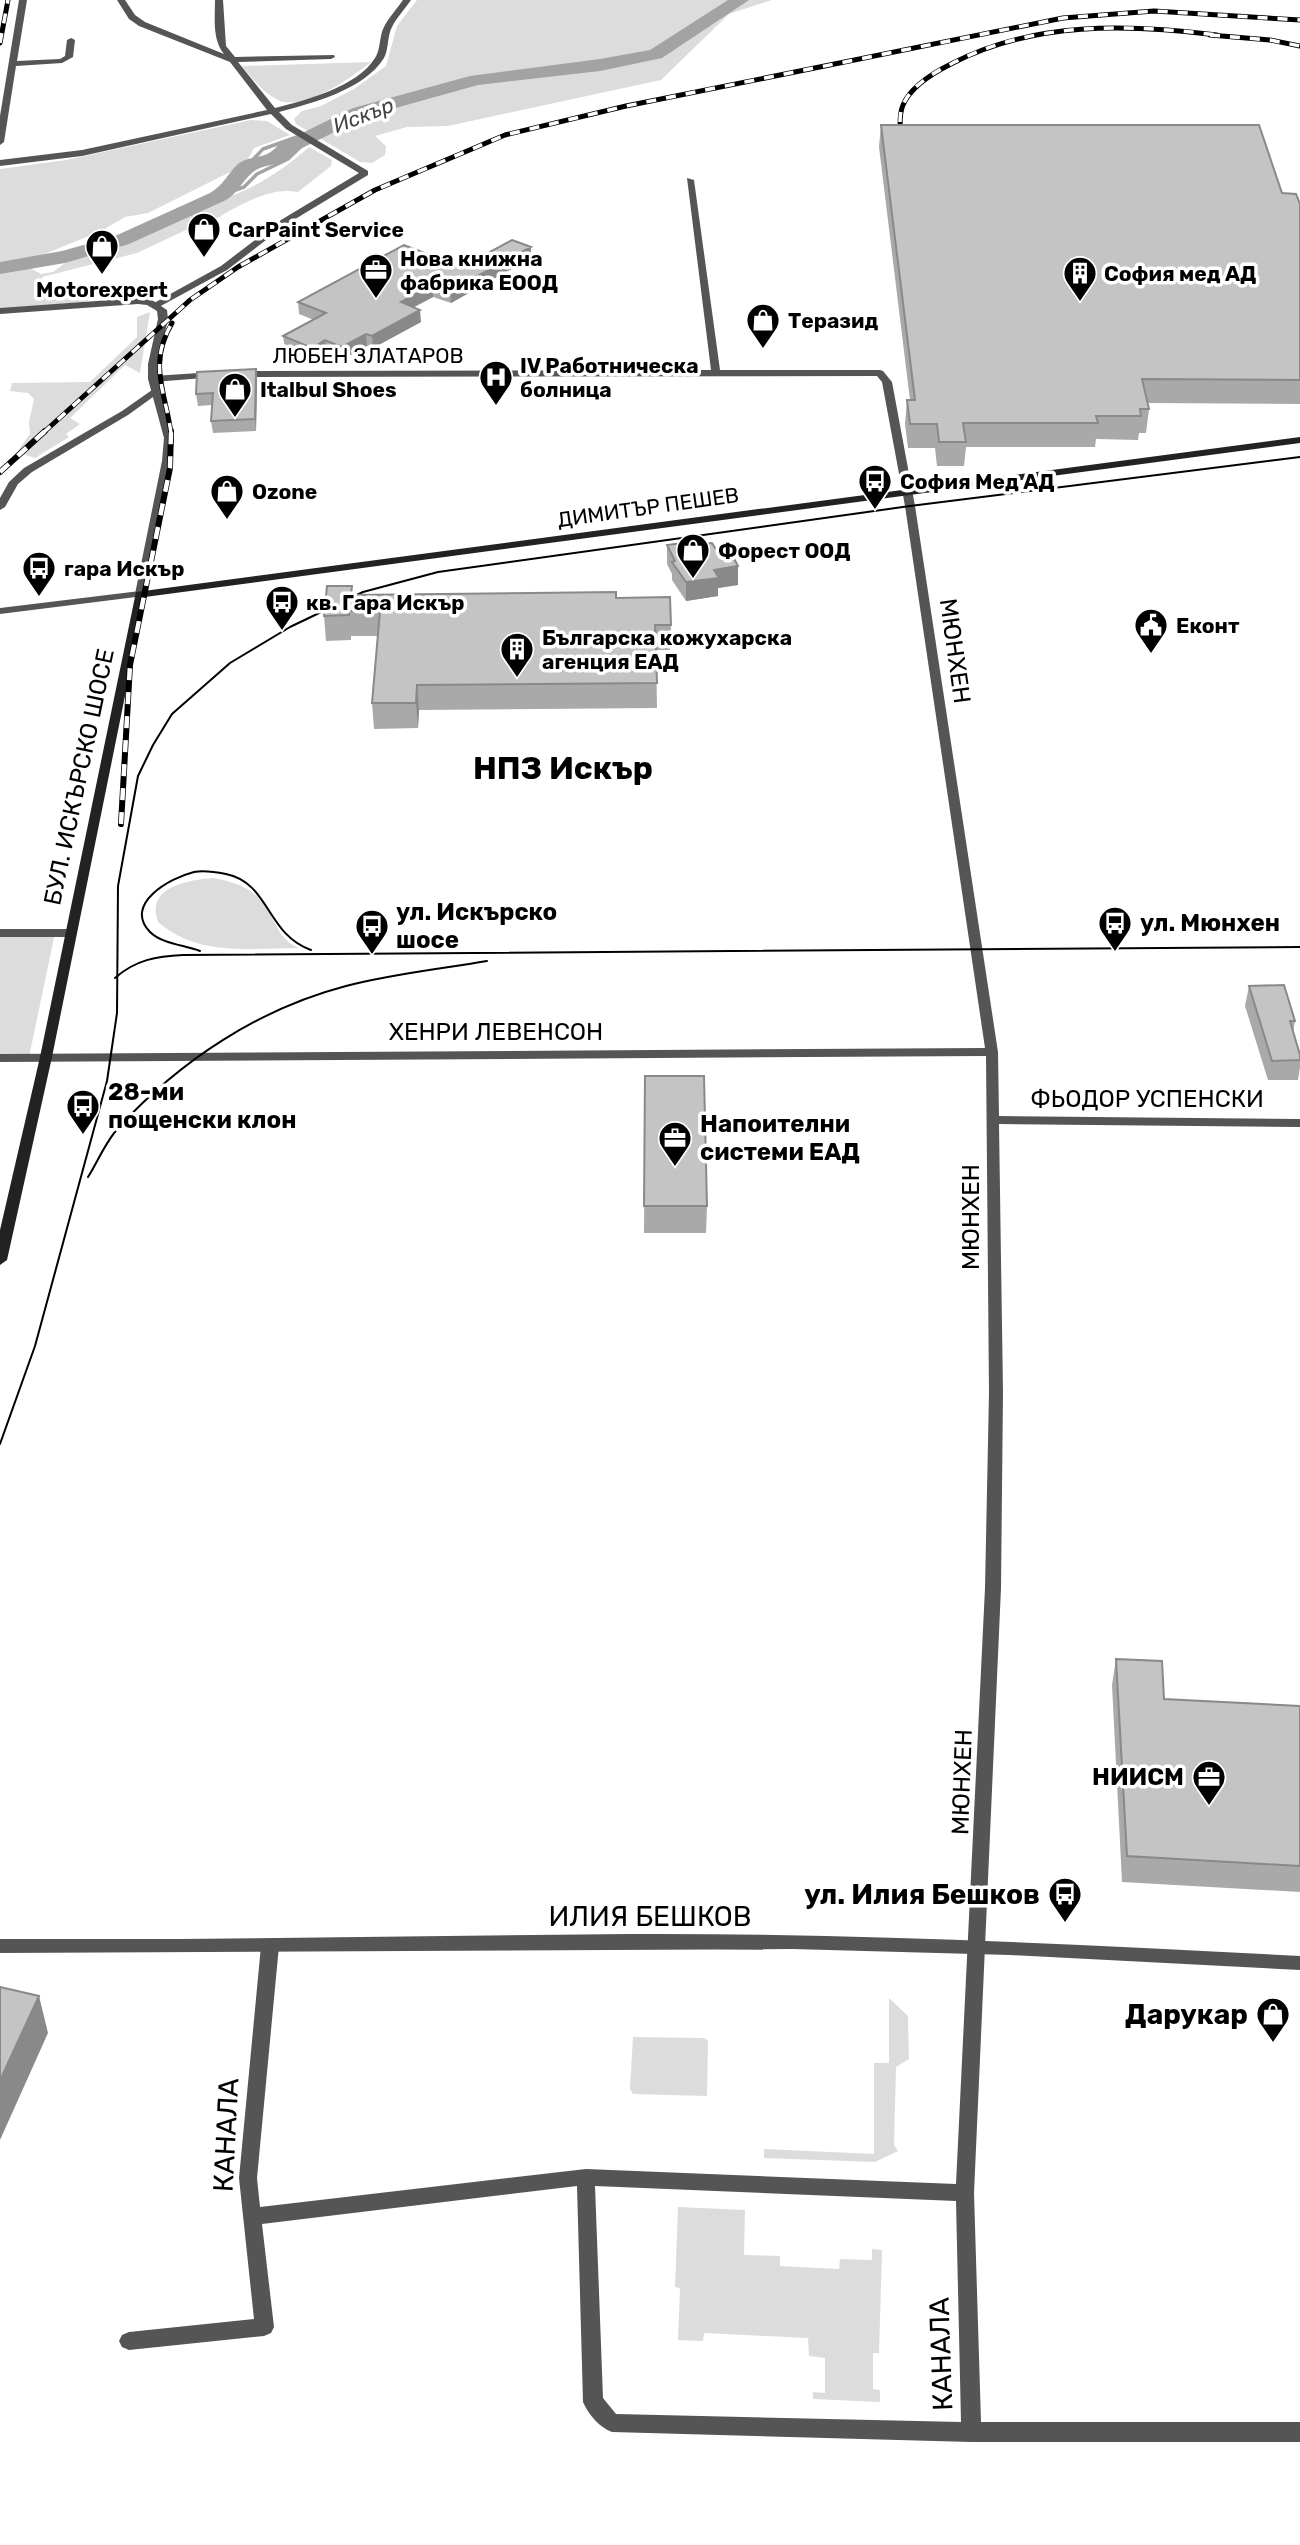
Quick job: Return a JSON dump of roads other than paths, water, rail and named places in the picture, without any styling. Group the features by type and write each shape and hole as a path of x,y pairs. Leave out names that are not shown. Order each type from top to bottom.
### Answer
{"main road":[{"name":"ДИМИТЪР ПЕШЕВ","path":"140,594 1300,440"},
{"name":"БУЛ. ИСКЪРСКО ШОСЕ","path":"0,1260 46,1057 140,594"}],"street":[{"path":"0,142 23,0"},
{"path":"121,0 132,17 142,24 232,60 331,57"},
{"path":"0,311 125,301 157,305 224,268 285,222 365,173 289,127 272,111 232,60 220,40 219,0"},
{"path":"0,163 82,153 319,99 358,78 372,67 381,56 387,28 407,0"},
{"path":"13,64 62,61 69,57 71,40"},
{"path":"690,180 716,373"},
{"name":"БУЛ. ИСКЪРСКО ШОСЕ","path":"140,594 169,439 153,379 153,364 163,314 157,305"},
{"name":"ЛЮБЕН ЗЛАТАРОВ","path":"153,379 235,374 880,373 887,382 908,492"},
{"path":"0,507 8,489 22,474 125,413 155,392"},
{"name":"МЮНХЕН","path":"908,492 992,1052 996,1393 993,1560 978,1947"},
{"name":"ДИМИТЪР ПЕШЕВ","path":"0,611 140,594"},
{"path":"0,933 71,933"},
{"name":"ХЕНРИ ЛЕВЕНСОН","path":"0,1058 992,1052"},
{"name":"ФЬОДОР УСПЕНСКИ","path":"993,1120 1300,1123"},
{"name":"ИЛИЯ БЕШКОВ","path":"0,1946 721,1941 978,1947 1300,1963"},
{"name":"КАНАЛА","path":"129,2341 264,2327 247,2178 270,1946"},
{"name":"КАНАЛА","path":"978,1947 965,2193 971,2432 1300,2432"},
{"path":"251,2217 586,2177 965,2193"},
{"path":"586,2177 593,2402 612,2423 971,2432"}],"waterway":[{"name":"Искър","path":"0,268 65,257 122,240 217,197 228,191 246,167 278,158 285,149 360,112 477,80 600,65 656,54 740,0"},
{"path":"246,167 263,149 339,122"},
{"path":"221,195 244,187 257,174 288,159 314,134"}],"tram line":[{"path":"117,976 118,886 138,776 172,714 230,663 290,627 363,592 438,572 910,506 1300,457"},
{"path":"200,951 155,936 143,922 142,912 146,902 162,886 184,875 202,871 226,874 252,887 285,933 296,943 311,950"},
{"path":"117,976 147,960 183,955 1300,947"},
{"path":"88,1177 114,1133 143,1103 194,1059 252,1023 282,1008 346,986 487,961"},
{"path":"0,1444 35,1346 107,1081 117,1013 117,976"}],"railway":[{"path":"0,43 8,0"},
{"path":"43,433 190,300 238,267 375,190 505,135 626,106 1063,18 1154,11 1300,20"},
{"path":"900,142 901,109 911,92 937,72 982,50 1015,40 1081,29 1149,29 1217,35"},
{"path":"1210,35 1270,40 1300,46"},
{"path":"171,433 162,390 160,364 161,351 172,323"},
{"path":"0,472 45,431"},
{"path":"121,824 130,665 170,468 171,433"}],"place":[{"name":"CarPaint Service","path":"204,259"},
{"name":"Motorexpert","path":"102,276"},
{"name":"Нова книжна фабрика ЕООД","path":"376,300"},
{"name":"София мед АД","path":"1080,303"},
{"name":"Теразид","path":"763,350"},
{"name":"IV Работническа болница","path":"496,407"},
{"name":"Italbul Shoes","path":"235,419"},
{"name":"София Мед АД","path":"875,511"},
{"name":"Ozone","path":"227,521"},
{"name":"Форест ООД","path":"693,580"},
{"name":"гара Искър","path":"39,598"},
{"name":"кв. Гара Искър","path":"282,632"},
{"name":"Еконт","path":"1151,655"},
{"name":"Българска кожухарска агенция ЕАД","path":"517,679"},
{"name":"ул. Мюнхен","path":"1115,953"},
{"name":"ул. Искърско шосе","path":"372,956"},
{"name":"28-ми пощенски клон","path":"83,1136"},
{"name":"Напоителни системи ЕАД","path":"675,1168"},
{"name":"НИИСМ","path":"1209,1807"},
{"name":"ул. Илия Бешков","path":"1065,1924"},
{"name":"Дарукар","path":"1273,2044"}],"district":[{"name":"НПЗ Искър","path":"563,768"}]}
